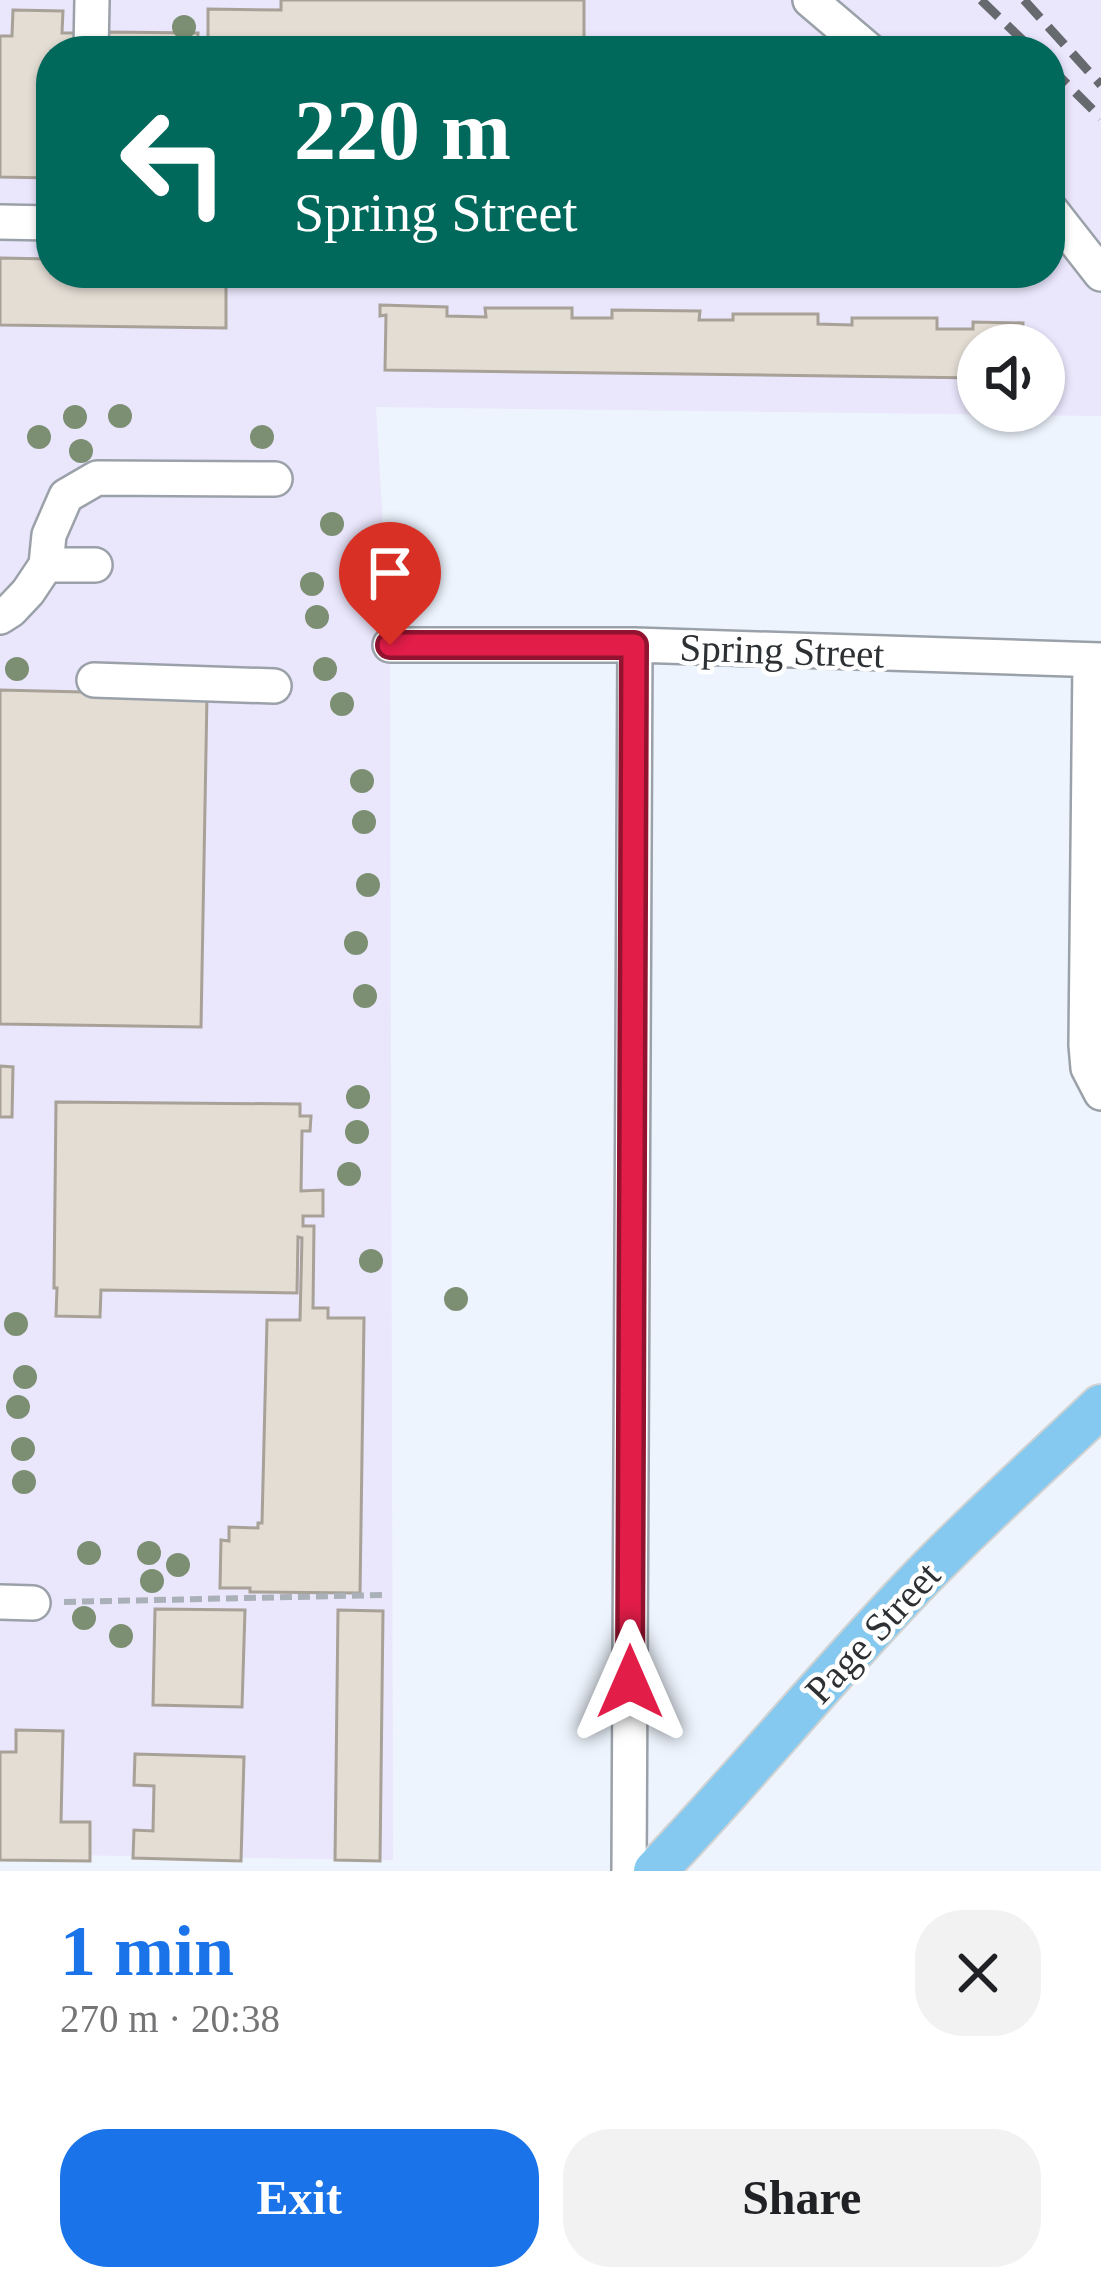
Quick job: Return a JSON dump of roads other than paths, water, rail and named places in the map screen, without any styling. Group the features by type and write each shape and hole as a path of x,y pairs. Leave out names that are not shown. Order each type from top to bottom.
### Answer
{"main road":[{"name":"Page Street","path":"655,1871 924,1575 1101,1406"}],"street":[{"path":"91,36 92,0"},
{"path":"810,0 852,36"},
{"path":"0,222 36,223"},
{"path":"1065,228 1101,274"},
{"path":"0,617 28,592 46,565 49,536 66,496 98,478 275,479"},
{"path":"46,565 95,565"},
{"name":"Spring Street","path":"390,645 634,645 1095,660"},
{"path":"629,1871 634,645"},
{"path":"1095,660 1086,1045 1088,1068 1101,1093"},
{"path":"94,680 274,686"}],"railway":[{"path":"981,0 1018,36"},
{"path":"1024,0 1057,36"},
{"path":"1065,45 1101,85"},
{"path":"1065,82 1101,118"}]}
